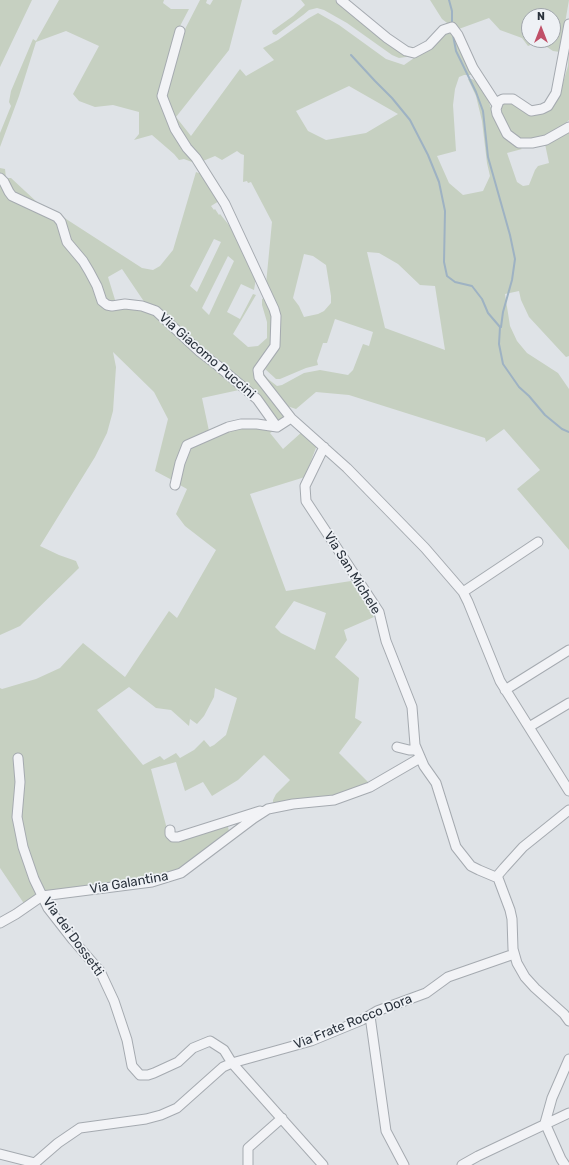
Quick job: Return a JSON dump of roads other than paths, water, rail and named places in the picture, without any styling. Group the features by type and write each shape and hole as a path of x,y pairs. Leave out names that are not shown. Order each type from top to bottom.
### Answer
{"street":[{"path":"341,0 387,38 406,51 414,53 429,45 443,30 452,27 458,34 473,68 497,105 497,114 503,128 512,139 519,143 532,143 546,140 569,127"},
{"path":"497,105 502,99 508,98 513,99 532,111 548,106 556,93 569,24"},
{"name":"Via Giacomo Puccini","path":"180,31 162,96 175,129 187,148 196,158 225,204 274,310 276,316 275,346 258,370 259,378 291,418 348,468 416,539 463,592 500,681 569,791"},
{"name":"Via Giacomo Puccini","path":"0,178 12,196 57,217 61,222 67,242 83,261 89,271 97,286 102,301 112,306 125,304 142,306 156,311 200,352 217,364 257,399 277,427"},
{"path":"175,484 180,463 187,445 228,427 241,424 257,424 277,427 291,418"},
{"name":"Via San Michele","path":"324,447 305,486 306,501 379,612 386,641 412,707 415,745 424,766 436,782 456,847 471,866 498,878"},
{"path":"463,592 538,542"},
{"path":"506,690 569,650"},
{"path":"529,727 569,703"},
{"path":"397,747 419,754"},
{"name":"Via Galantina","path":"170,830 172,837 178,837 252,812 293,804 334,800 370,787 419,754"},
{"name":"Via dei Dossetti","path":"18,758 20,782 17,817 22,847 34,879 48,908 100,972 114,1001 127,1040 132,1066 140,1075 148,1075 178,1062 193,1048 210,1041 224,1050 232,1063"},
{"name":"Via Galantina","path":"0,923 42,896 152,882 181,873 268,809"},
{"path":"569,812 523,847 498,875 512,919 514,954 517,963 525,977 564,1014 569,1021"},
{"name":"Via Frate Rocco Dora","path":"0,1154 35,1163 58,1143 80,1128 141,1120 161,1115 177,1108 223,1067 232,1063 311,1041 370,1016 377,1011 426,993 448,977 514,954"},
{"path":"370,1016 386,1131 404,1165"},
{"path":"565,1165 545,1123 552,1098 569,1059"},
{"path":"232,1063 323,1165"},
{"path":"462,1165 545,1123 569,1113"},
{"path":"248,1165 248,1148 282,1118"}],"waterway":[{"path":"449,0 452,11 452,24"},
{"path":"453,35 456,51 476,92 483,111 488,157 510,235 515,259 512,280 503,312 501,327"},
{"path":"351,55 392,98 410,120 428,155 439,182 445,211 444,262 447,276 455,282 472,286 482,299 488,313 500,327 499,344 503,364 519,387 529,396 545,415 562,429 569,432"}]}
